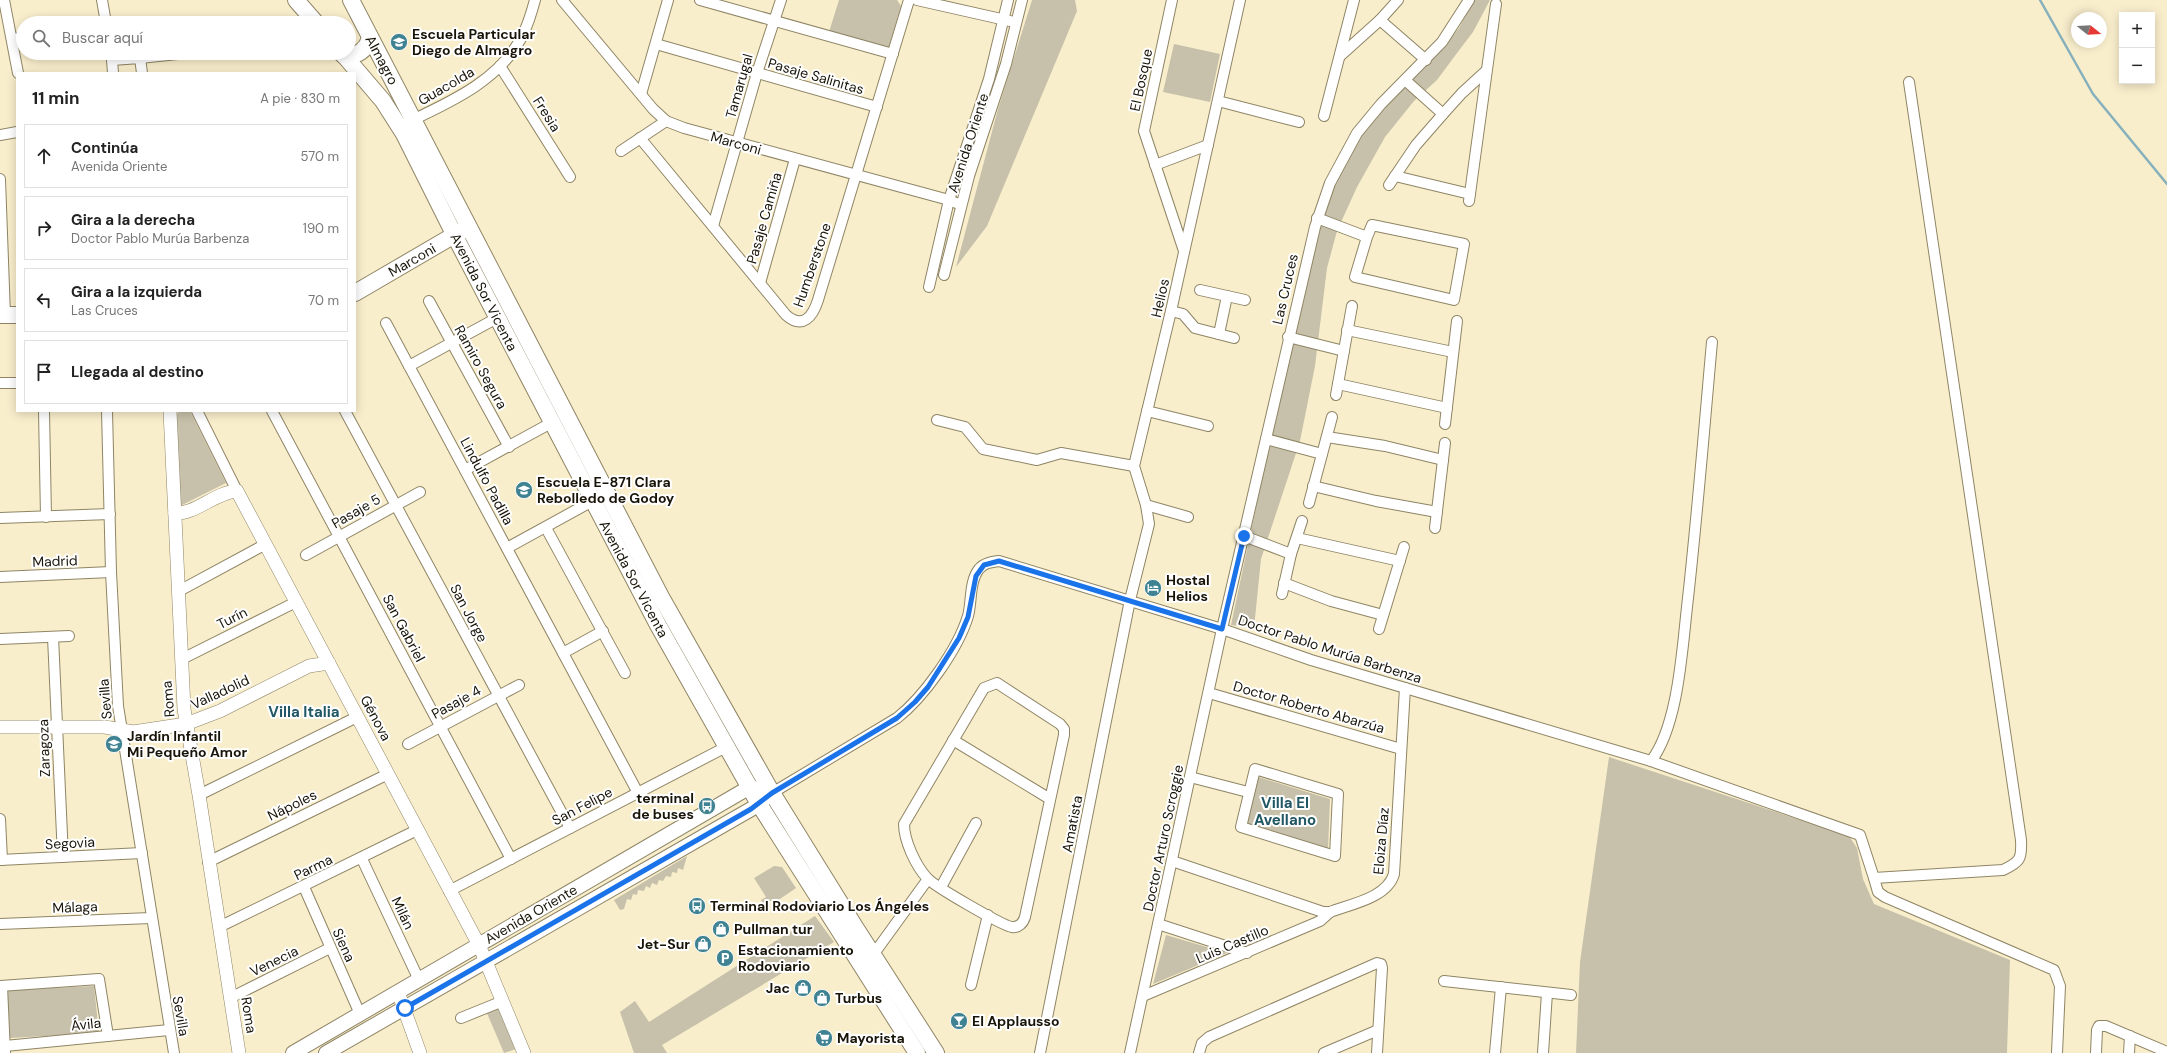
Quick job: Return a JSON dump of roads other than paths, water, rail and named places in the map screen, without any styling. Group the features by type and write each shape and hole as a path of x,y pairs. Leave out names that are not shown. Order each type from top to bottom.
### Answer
{"main road":[{"path":"296,0 310,16"},
{"name":"Almagro","path":"351,0 413,120"},
{"path":"356,54 362,51 370,38"},
{"path":"356,69 360,62 367,57 380,57"},
{"name":"Avenida Sor Vicenta","path":"348,60 383,101 404,134 454,235 658,625 726,747 759,804 917,1053"},
{"name":"Avenida Sor Vicenta","path":"413,120 661,597 772,793 936,1053"},
{"name":"Marconi","path":"356,292 468,227"},
{"path":"750,787 772,793"},
{"name":"Avenida Oriente","path":"293,1053 750,787"},
{"name":"Avenida Oriente","path":"326,1053 759,804 772,793"},
{"path":"685,825 697,840"},
{"path":"596,877 592,884 599,896"},
{"path":"846,940 855,939 869,949"}],"street":[{"path":"4,0 18,72"},
{"path":"102,0 105,16"},
{"name":"Guacolda","path":"383,101 393,106 406,122 413,120 473,87 500,66 524,33 535,0"},
{"name":"Marconi","path":"562,0 653,109 666,121 684,128 856,176 949,200 961,205"},
{"path":"641,94 668,0"},
{"path":"700,0 893,54"},
{"name":"Tamarugal","path":"713,226 757,73 781,0"},
{"name":"Humberstone","path":"640,138 760,284 790,318 802,320 813,314 910,0"},
{"path":"917,0 1005,19 1017,24"},
{"name":"Avenida Oriente","path":"929,287 949,200 987,86 1005,19 1008,0"},
{"name":"Avenida Oriente","path":"944,275 961,205 1017,24 1022,0"},
{"name":"El Bosque","path":"1172,0 1144,131 1154,165 1184,251"},
{"name":"Helios","path":"1134,466 1171,311 1240,0"},
{"path":"1324,116 1354,0"},
{"path":"1340,56 1380,20 1398,0"},
{"name":"Las Cruces","path":"1222,629 1308,249 1317,218 1330,183 1347,149 1368,118 1426,60 1453,27 1469,0"},
{"path":"1395,176 1470,198 1496,4"},
{"path":"1380,20 1426,60"},
{"path":"12,39 16,39"},
{"name":"Pasaje Salinitas","path":"656,44 877,107"},
{"path":"111,60 113,72"},
{"path":"140,60 142,72"},
{"name":"Fresia","path":"500,66 570,177"},
{"path":"1389,185 1416,145 1462,92 1486,71"},
{"path":"1405,80 1443,114"},
{"path":"1910,82 2022,853 2016,864 2003,870 1874,878 1878,892 1885,897 2050,967 2056,974 2060,986 2057,1053"},
{"path":"1218,102 1299,122"},
{"path":"621,151 666,121"},
{"path":"0,135 16,132"},
{"path":"1154,165 1208,145"},
{"name":"Pasaje Camiña","path":"760,284 795,159"},
{"path":"0,181 1,252 7,315"},
{"path":"1317,218 1367,236"},
{"path":"1372,225 1464,244 1454,300 1355,277 1367,236 1372,225"},
{"path":"1200,290 1245,300"},
{"path":"1219,334 1227,296"},
{"name":"Ramiro Segura","path":"429,301 509,447"},
{"path":"1352,306 1337,389 1447,408"},
{"path":"1171,311 1183,314 1195,328 1234,338"},
{"path":"409,366 498,318"},
{"path":"1445,424 1457,321"},
{"name":"Lindulfo Padilla","path":"386,323 638,793"},
{"path":"1347,330 1453,352"},
{"path":"1288,337 1344,351"},
{"path":"1651,761 1661,748 1672,707 1681,655 1695,543 1712,342"},
{"path":"0,383 16,383"},
{"path":"1147,411 1208,426"},
{"path":"44,412 46,517"},
{"name":"Sevilla","path":"107,412 111,572 118,706 169,1030 174,1053"},
{"name":"Roma","path":"170,412 186,724 199,795 208,862 239,1053"},
{"name":"Génova","path":"198,412 232,491 296,602 479,945 487,961 524,1053"},
{"name":"San Gabriel","path":"273,412 511,859"},
{"name":"San Jorge","path":"346,412 570,828"},
{"path":"1309,502 1332,417"},
{"path":"936,420 966,427 983,449 1037,460 1061,453 1134,466 1146,505 1149,524 1130,600"},
{"path":"465,470 552,423"},
{"path":"1327,437 1385,446 1443,460"},
{"path":"1266,440 1322,454"},
{"path":"1435,528 1445,443"},
{"path":"1313,486 1376,501 1437,512"},
{"path":"175,513 184,512 232,491"},
{"name":"Pasaje 5","path":"306,555 420,492"},
{"path":"507,548 546,528 607,493"},
{"path":"1146,505 1188,516"},
{"path":"0,518 110,514"},
{"path":"1282,594 1291,554 1302,522"},
{"path":"546,528 626,673"},
{"path":"1244,536 1291,554"},
{"path":"1297,538 1400,562"},
{"path":"179,591 264,545"},
{"path":"1378,629 1404,547"},
{"name":"Doctor Pablo Murúa Barbenza","path":"979,569 984,565 999,561 1222,629 1311,660 1651,761 1860,835 1874,878"},
{"name":"Avenida Oriente","path":"772,793 897,718 922,695 964,626 970,608 973,583 979,569"},
{"name":"Madrid","path":"0,577 111,572"},
{"path":"1284,583 1331,601 1383,615"},
{"name":"Amatista","path":"1040,1053 1130,600"},
{"name":"Turín","path":"182,659 296,602"},
{"name":"Doctor Arturo Scroggie","path":"1130,1053 1222,629"},
{"path":"563,653 603,632"},
{"path":"0,639 69,636"},
{"name":"Zaragoza","path":"53,637 63,857"},
{"name":"Valladolid","path":"0,727 106,727 133,732 186,724 220,711 309,666 329,664"},
{"path":"997,683 1064,728 1064,735 1024,920 1018,926 1012,927 988,916 928,879 910,849 904,835 904,824 953,740 984,688 997,683"},
{"name":"Pasaje 4","path":"408,744 519,684"},
{"name":"Eloiza Díaz","path":"1330,912 1381,892 1392,882 1394,874 1405,688"},
{"name":"Doctor Roberto Abarzúa","path":"1209,693 1401,749"},
{"path":"199,795 358,717"},
{"path":"953,740 1050,799"},
{"name":"San Felipe","path":"450,891 726,747"},
{"path":"1255,769 1338,794 1335,856 1241,827 1248,792 1255,769"},
{"name":"Nápoles","path":"208,862 388,774"},
{"path":"1190,777 1248,792"},
{"path":"0,819 1,860"},
{"path":"941,887 976,824"},
{"name":"Parma","path":"219,927 362,859 417,830"},
{"name":"Segovia","path":"1,860 142,853"},
{"name":"Milán","path":"362,859 419,980"},
{"path":"1172,861 1330,912"},
{"path":"869,949 928,879"},
{"name":"Siena","path":"304,887 360,1014"},
{"name":"Luis Castillo","path":"1143,996 1320,921 1330,912"},
{"path":"971,985 988,916"},
{"name":"Málaga","path":"0,924 151,918"},
{"path":"1158,924 1247,953"},
{"name":"Venecia","path":"230,998 330,948"},
{"path":"1199,1053 1202,1044 1209,1037 1377,963 1382,968 1377,1053"},
{"path":"5,1050 1,986 99,980 108,1036"},
{"path":"1444,980 1571,995"},
{"path":"1496,1053 1501,987"},
{"path":"398,992 420,1053"},
{"path":"1542,1053 1547,993"},
{"path":"461,1018 503,1001"},
{"path":"2096,1053 2097,1030 2099,1026 2106,1026 2167,1052"},
{"name":"Ávila","path":"5,1050 108,1036 169,1030"},
{"path":"1324,1053 1378,1030"},
{"path":"2129,1053 2130,1036"}],"waterway":[{"path":"2040,0 2093,94 2167,184"}],"place":[{"name":"Escuela Particular Diego de Almagro","path":"399,42"},
{"name":"Escuela E-871 Clara Rebolledo de Godoy","path":"524,490"},
{"name":"Hostal Helios","path":"1153,588"},
{"name":"Jardín Infantil Mi Pequeño Amor","path":"114,744"},
{"name":"terminal de buses","path":"707,806"},
{"name":"Terminal Rodoviario Los Ángeles","path":"697,906"},
{"name":"Pullman tur","path":"721,929"},
{"name":"Jet-Sur","path":"703,944"},
{"name":"Estacionamiento Rodoviario","path":"725,958"},
{"name":"Jac","path":"803,988"},
{"name":"Turbus","path":"822,998"},
{"name":"El Applausso","path":"959,1021"},
{"name":"Mayorista","path":"824,1038"}],"district":[{"name":"Villa Italia","path":"304,712"},
{"name":"Villa El Avellano","path":"1285,812"}]}
